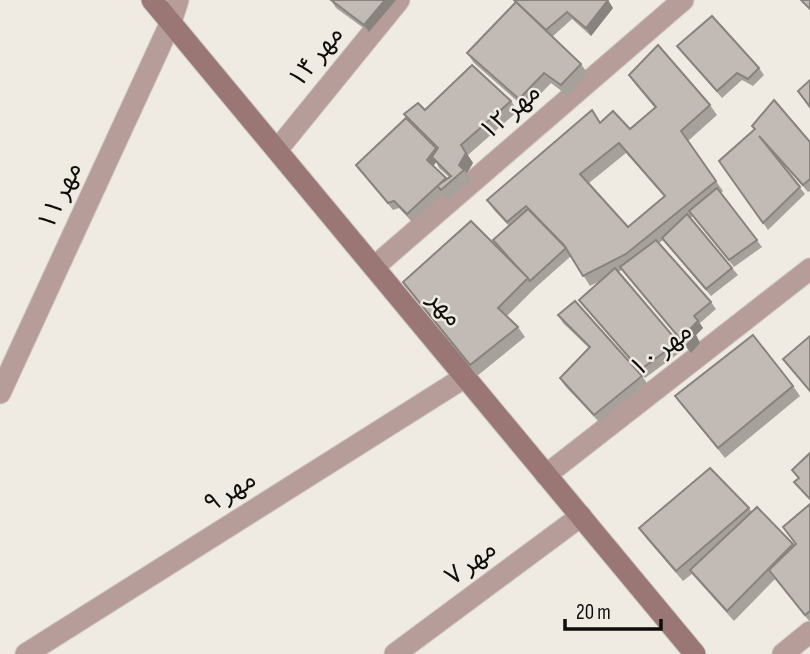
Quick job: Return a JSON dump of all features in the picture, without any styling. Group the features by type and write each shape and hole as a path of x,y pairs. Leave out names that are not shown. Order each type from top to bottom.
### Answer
{"main road":[{"name":"مهر","path":"152,0 695,654"}],"street":[{"name":"مهر ۱۱","path":"0,393 7,361 171,22 178,0"},
{"name":"مهر ۱۴","path":"277,150 399,0"},
{"name":"مهر ۱۲","path":"374,267 684,0"},
{"name":"مهر ۱۰","path":"546,475 810,269"},
{"name":"مهر ۹","path":"26,654 465,377"},
{"name":"مهر ۷","path":"395,654 580,516"},
{"path":"783,654 810,632"}],"building":[{"path":"331,0 385,0 364,25"},
{"path":"514,0 608,0 586,28 567,12 546,30"},
{"path":"801,0 810,0 810,9"},
{"path":"516,2 581,64 561,85 544,73 519,99 467,53"},
{"path":"712,16 759,68 748,79 737,73 717,91 677,46"},
{"path":"658,45 710,105 681,131 716,181 626,254 583,276 564,245 526,206 507,222 487,200 592,110 600,123 613,111 630,129 656,107 629,75","holes":["619,143 665,196 628,227 580,174"]},
{"path":"472,65 511,101 461,145 466,153 459,165 464,170 441,190 437,186 451,176 432,157 438,148 404,114 418,103 425,110"},
{"path":"810,80 810,107 798,91"},
{"path":"774,100 810,142 810,179 803,185 759,136 800,187 763,223 719,161 755,129 752,126"},
{"path":"406,118 436,148 427,160 446,178 407,214 394,201 388,203 356,165"},
{"path":"717,188 757,240 729,260 689,211"},
{"path":"528,209 566,248 530,281 493,240"},
{"path":"687,214 732,268 706,289 662,238"},
{"path":"471,221 528,278 498,308 518,327 470,365 403,282"},
{"path":"656,240 711,302 694,316 698,321 691,328 695,336 686,346 620,267"},
{"path":"615,268 678,342 640,370 579,300"},
{"path":"575,301 642,376 594,415 560,378 590,347 558,315"},
{"path":"753,335 793,386 718,448 675,396"},
{"path":"810,336 810,391 783,359"},
{"path":"810,453 810,499 794,482 799,478 792,470"},
{"path":"710,468 749,508 676,571 639,528"},
{"path":"810,504 810,611 805,615 769,570 796,544 783,527"},
{"path":"757,507 793,544 727,611 690,570"}]}
